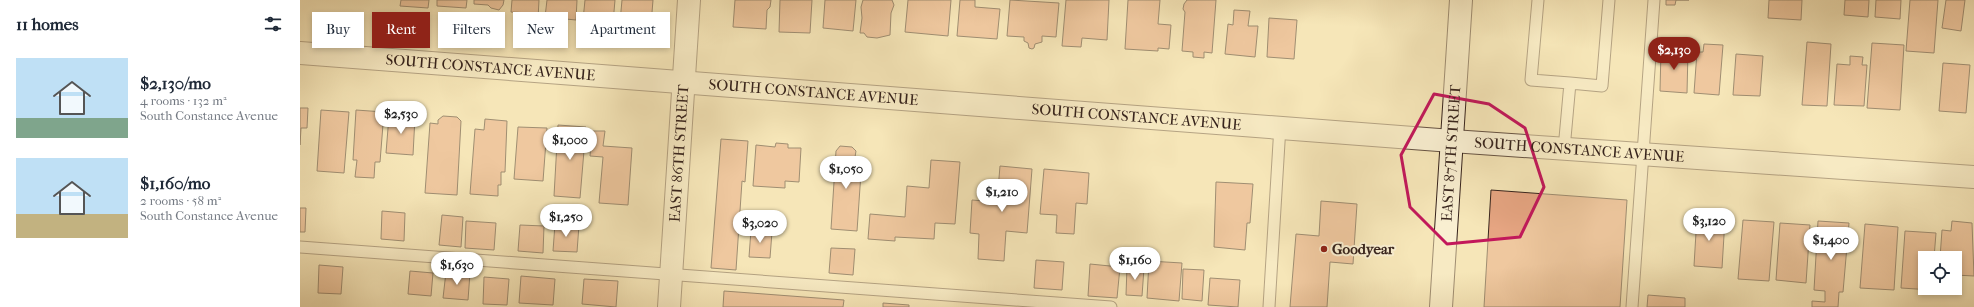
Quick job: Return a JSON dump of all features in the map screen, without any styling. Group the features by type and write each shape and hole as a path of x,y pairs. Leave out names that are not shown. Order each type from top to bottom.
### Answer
{"street":[{"name":"EAST 86TH STREET","path":"668,307 689,0"},
{"name":"EAST 87TH STREET","path":"1441,307 1461,0"},
{"name":"SOUTH CONSTANCE AVENUE","path":"300,53 1280,126 1452,141 1974,177"}],"lane":[{"path":"1538,0 1531,80 1602,86 1609,0"},
{"path":"1632,307 1654,0"},
{"path":"1564,149 1570,83"},
{"path":"1269,307 1280,126"},
{"path":"300,247 1112,307"}],"highlighted area":[{"path":"1434,94 1489,104 1525,128 1544,187 1520,237 1447,244 1410,207 1401,155"}],"building":[{"path":"401,0 429,0 428,8 400,6"},
{"path":"437,0 467,0 466,8 437,6"},
{"path":"474,0 504,0 503,5 499,10 491,8 488,5 474,4"},
{"path":"512,0 539,0 538,12 511,12"},
{"path":"547,0 577,0 576,20 568,19 568,12 546,12"},
{"path":"585,0 615,0 614,12 584,12"},
{"path":"622,0 653,0 652,12 621,12"},
{"path":"735,0 771,0 770,7 767,10 766,29 733,27"},
{"path":"780,0 812,0 810,33 779,32"},
{"path":"825,0 856,0 853,31 823,28"},
{"path":"863,0 892,0 894,5 891,13 890,35 877,38 867,37 864,33 860,33 862,18 861,7"},
{"path":"908,0 951,0 948,36 905,32"},
{"path":"960,0 975,0 975,7 1000,9 997,39 957,36"},
{"path":"1010,0 1059,3 1056,37 1042,36 1042,42 1035,44 1034,48 1032,49 1029,48 1028,43 1024,41 1024,37 1007,36"},
{"path":"1066,0 1109,0 1107,40 1082,38 1081,47 1062,46"},
{"path":"1128,0 1160,0 1158,24 1171,25 1169,49 1158,48 1158,51 1125,49"},
{"path":"1187,0 1216,0 1212,53 1204,52 1204,58 1193,57 1193,52 1182,51 1185,12 1183,9"},
{"path":"1666,0 1676,0 1675,5 1666,5"},
{"path":"1769,0 1802,0 1801,20 1768,18"},
{"path":"1845,0 1869,0 1868,17 1844,15"},
{"path":"1876,0 1901,0 1900,19 1875,17"},
{"path":"1910,0 1938,0 1934,53 1906,51"},
{"path":"1946,0 1965,0 1961,31 1942,28"},
{"path":"1234,10 1250,11 1248,26 1258,26 1255,57 1225,54 1228,24 1233,25"},
{"path":"1269,18 1297,20 1294,59 1267,57"},
{"path":"1807,42 1831,44 1827,106 1802,105"},
{"path":"1872,43 1904,45 1900,110 1867,108"},
{"path":"1704,44 1723,45 1719,95 1694,93 1697,52 1703,52"},
{"path":"1661,50 1688,51 1687,93 1660,91"},
{"path":"1736,54 1763,56 1760,96 1733,95"},
{"path":"1850,56 1863,57 1862,65 1867,65 1864,106 1834,105 1837,64 1850,65"},
{"path":"1943,63 1970,65 1966,113 1939,111"},
{"path":"300,108 308,108 307,128 301,128 300,145"},
{"path":"321,110 349,112 344,173 317,171"},
{"path":"356,110 384,112 380,162 375,162 374,178 355,177 357,160 353,160"},
{"path":"389,116 415,117 413,155 386,153"},
{"path":"443,116 457,117 461,121 457,195 425,193 430,123 438,124 438,120"},
{"path":"485,119 507,121 505,172 501,172 501,185 498,185 498,196 470,194 475,129 484,130"},
{"path":"558,125 586,127 580,198 554,196"},
{"path":"518,127 547,128 543,181 514,179"},
{"path":"592,131 605,131 603,146 632,148 628,205 599,203 603,157 590,156"},
{"path":"721,139 748,141 745,182 742,181 736,270 711,268"},
{"path":"776,143 788,144 788,148 801,148 799,182 785,181 785,188 753,186 756,145 775,147"},
{"path":"840,146 852,147 856,151 855,157 862,158 857,231 831,229 836,151"},
{"path":"931,160 960,162 955,224 935,223 934,239 895,237 895,241 868,239 870,214 905,217 907,186 929,188"},
{"path":"1000,166 1032,169 1027,233 1006,231 1004,261 978,259 979,234 970,233 972,200 997,202"},
{"path":"1044,169 1089,173 1087,204 1076,203 1074,234 1056,233 1057,215 1040,214"},
{"path":"1216,182 1253,184 1250,223 1247,223 1245,250 1214,247"},
{"path":"1491,190 1627,200 1620,307 1484,307"},
{"name":"Goodyear","path":"1321,201 1357,204 1353,264 1330,262 1327,307 1290,307 1296,234 1319,236"},
{"path":"300,208 306,208 305,232 300,232"},
{"path":"382,211 405,213 404,241 381,239"},
{"path":"442,215 463,217 461,247 439,245"},
{"path":"1697,216 1725,219 1722,268 1694,266"},
{"path":"1743,220 1774,222 1769,281 1738,279"},
{"path":"466,221 496,223 494,250 465,248"},
{"path":"1818,221 1849,223 1843,292 1839,292 1838,307 1812,307 1812,301 1825,302 1825,291 1814,290"},
{"path":"1952,221 1972,223 1974,276 1962,275 1962,251 1940,251 1942,230 1951,231"},
{"path":"1780,223 1810,225 1806,283 1776,280"},
{"path":"555,224 579,225 577,252 553,251"},
{"path":"1865,224 1898,227 1894,290 1860,288"},
{"path":"520,225 544,226 543,253 518,251"},
{"path":"751,230 772,232 770,258 749,257"},
{"path":"1905,231 1936,233 1935,251 1918,251 1918,289 1901,288"},
{"path":"831,248 855,249 853,275 829,273"},
{"path":"1036,260 1064,262 1062,290 1034,288"},
{"path":"1149,261 1182,263 1179,301 1147,298"},
{"path":"1090,264 1120,267 1117,298 1088,296"},
{"path":"319,265 343,267 341,294 318,293"},
{"path":"1127,267 1144,268 1142,296 1126,295"},
{"path":"1183,269 1204,270 1202,301 1182,299"},
{"path":"410,271 433,273 431,296 408,294"},
{"path":"446,272 470,273 468,300 443,298"},
{"path":"521,276 555,279 553,305 519,303"},
{"path":"484,277 509,279 507,305 483,304"},
{"path":"1210,278 1240,280 1238,307 1208,305"},
{"path":"584,279 618,281 616,307 582,304"},
{"path":"724,291 844,300 843,307 723,307"},
{"path":"1648,295 1685,298 1685,307 1647,307"},
{"path":"883,303 909,305 909,307 883,307"}],"place":[{"name":"Goodyear","path":"1324,249"}]}
